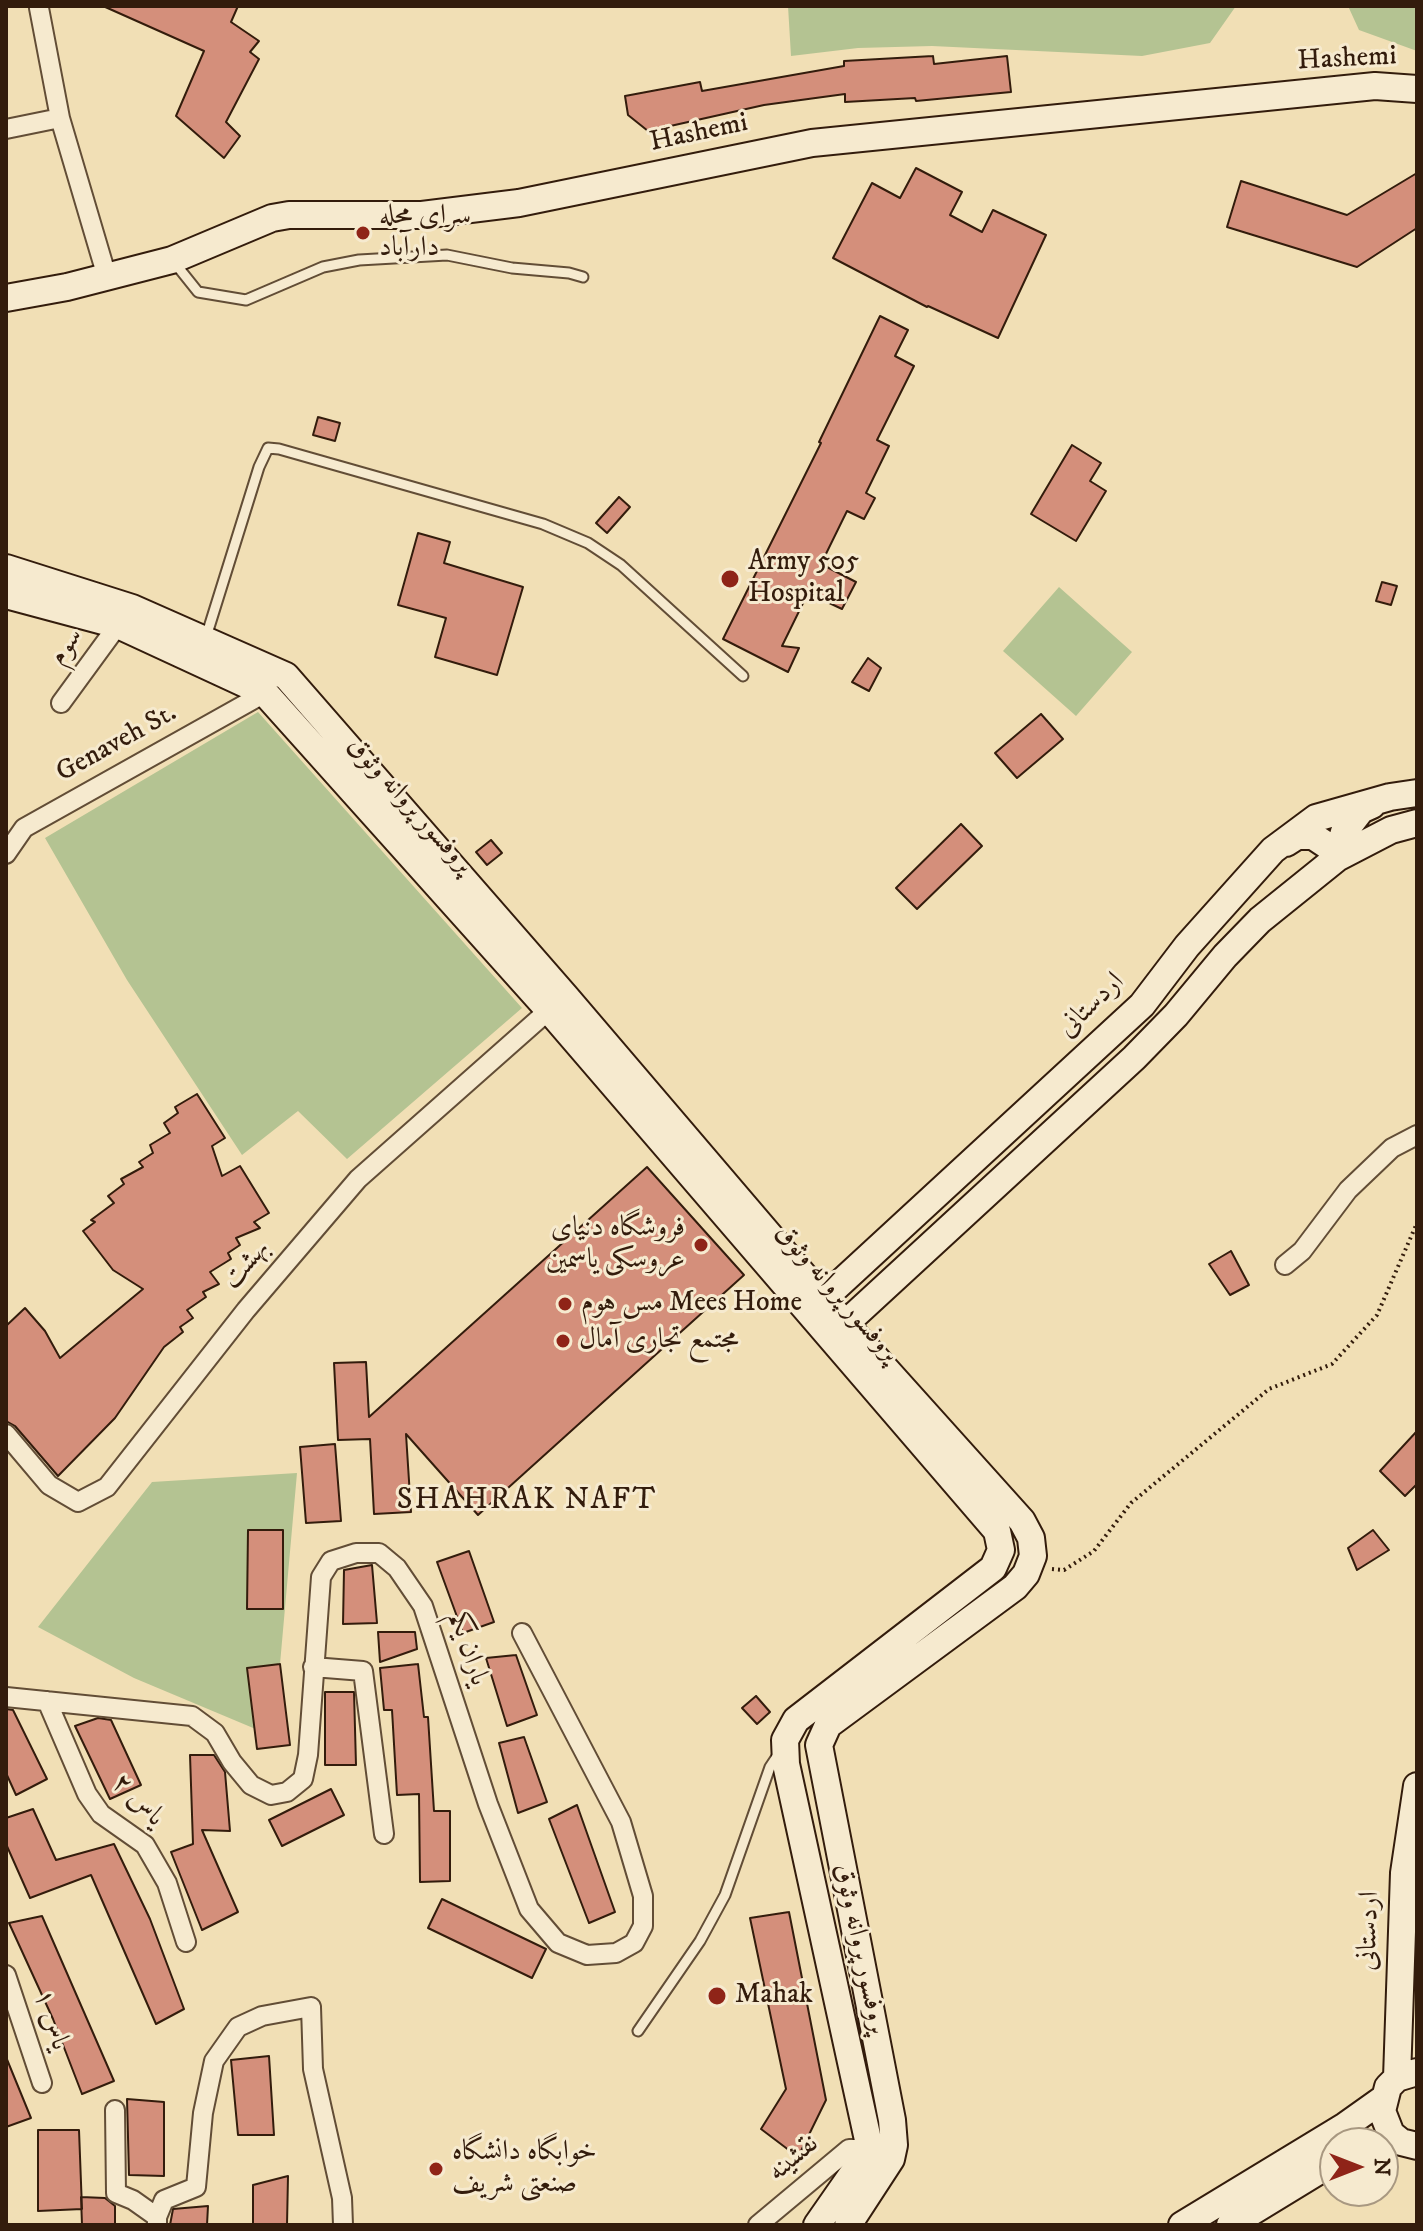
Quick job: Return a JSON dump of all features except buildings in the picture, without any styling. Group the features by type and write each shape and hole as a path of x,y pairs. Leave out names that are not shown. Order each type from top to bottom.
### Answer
{"main road":[{"name":"Hashemi","path":"6,298 67,287 172,260 272,218 325,214 422,215 519,203 812,143 1375,86 1417,89"},
{"name":"پروفسور پروانه وثوق","path":"8,581 122,616 201,651 293,683 558,1004 816,1305 1022,1521 1031,1538 1033,1556 1029,1566"},
{"name":"پروفسور پروانه وثوق","path":"201,651 265,693 558,1004"},
{"path":"265,693 293,683"},
{"name":"اردستانی","path":"816,1305 1142,1005 1187,946 1273,850 1316,818 1390,797 1417,793"},
{"path":"1337,858 1344,832 1361,810 1390,797"},
{"path":"838,1330 1134,1058 1260,920 1337,858 1391,830 1417,823"},
{"path":"1273,850 1297,836 1313,836 1328,846 1337,858"},
{"name":"پروفسور پروانه وثوق","path":"838,1330 997,1531 1001,1550 993,1568 796,1720 785,1743 786,1764 882,2147"},
{"path":"785,1743 819,1745 828,1725 1015,1587 1029,1566"},
{"name":"پروفسور پروانه وثوق","path":"819,1745 892,2120 882,2147"},
{"name":"اردستانی","path":"1381,2127 1382,2111 1399,2083 1404,1873 1417,1786"},
{"path":"1182,2225 1345,2126 1399,2083"},
{"path":"817,2225 882,2147 891,2159 848,2225"},
{"path":"1230,2225 1319,2171"}],"street":[{"path":"39,8 60,118 107,277"},
{"path":"6,129 60,118"},
{"name":"سوم","path":"61,703 122,616"},
{"name":"Genaveh St.","path":"6,854 24,828 265,693"},
{"name":"بهشت","path":"6,1434 49,1485 78,1502 107,1487 246,1310 358,1179 558,1004"},
{"path":"1285,1265 1302,1251 1348,1190 1392,1148 1417,1135"},
{"name":"یاران یکم","path":"6,1697 192,1716 215,1733 232,1762 251,1785 271,1795 287,1792 303,1779 308,1755 321,1577 331,1561 356,1553 379,1553 397,1568 423,1606 488,1804 529,1909 558,1943 587,1955 616,1953 634,1943 643,1926 643,1896 621,1822 522,1633"},
{"path":"313,1667 363,1671 384,1834"},
{"name":"یاس ۲","path":"47,1701 87,1794 101,1814 145,1845 167,1883 186,1942"},
{"name":"یاس ۱","path":"6,1975 42,2083"},
{"path":"115,2110 116,2193 133,2200 157,2221 164,2200 196,2187 203,2113 214,2061 238,2027 262,2016 311,2007 313,2069 342,2198 343,2225"},
{"name":"نقشینه","path":"758,2225 849,2149 882,2147"}],"lane":[{"path":"172,260 198,292 246,300 323,267 359,260 447,255 512,268 583,277"},
{"path":"201,651 259,467 268,448 543,524 588,543 621,565 743,676"},
{"path":"638,2031 700,1941 725,1895 770,1767 785,1743"}],"path":[{"path":"1029,1566 1064,1570 1094,1551 1131,1503 1269,1389 1332,1364 1377,1315 1417,1223"}],"green space":[{"path":"788,6 1236,6 1210,43 1142,56 932,46 858,48 791,56"},
{"path":"1348,6 1417,6 1417,51 1359,30"},
{"path":"1059,587 1132,652 1076,716 1003,651"},
{"path":"258,712 522,1008 347,1159 298,1111 242,1155 127,980 45,838"},
{"path":"297,1473 280,1664 277,1738 134,1678 38,1627 152,1482"}],"place":[{"name":"سرای محله دارآباد","path":"363,233"},
{"name":"Army 505 Hospital","path":"730,579"},
{"name":"فروشگاه دنیای عروسکی یاسمین","path":"701,1245"},
{"name":"مس هوم Mees Home","path":"565,1304"},
{"name":"مجتمع تجاری آمال","path":"563,1341"},
{"name":"Mahak","path":"717,1996"},
{"name":"خوابگاه دانشگاه صنعتی شریف","path":"436,2169"}],"district":[{"name":"SHAHRAK NAFT","path":"527,1502"}]}
